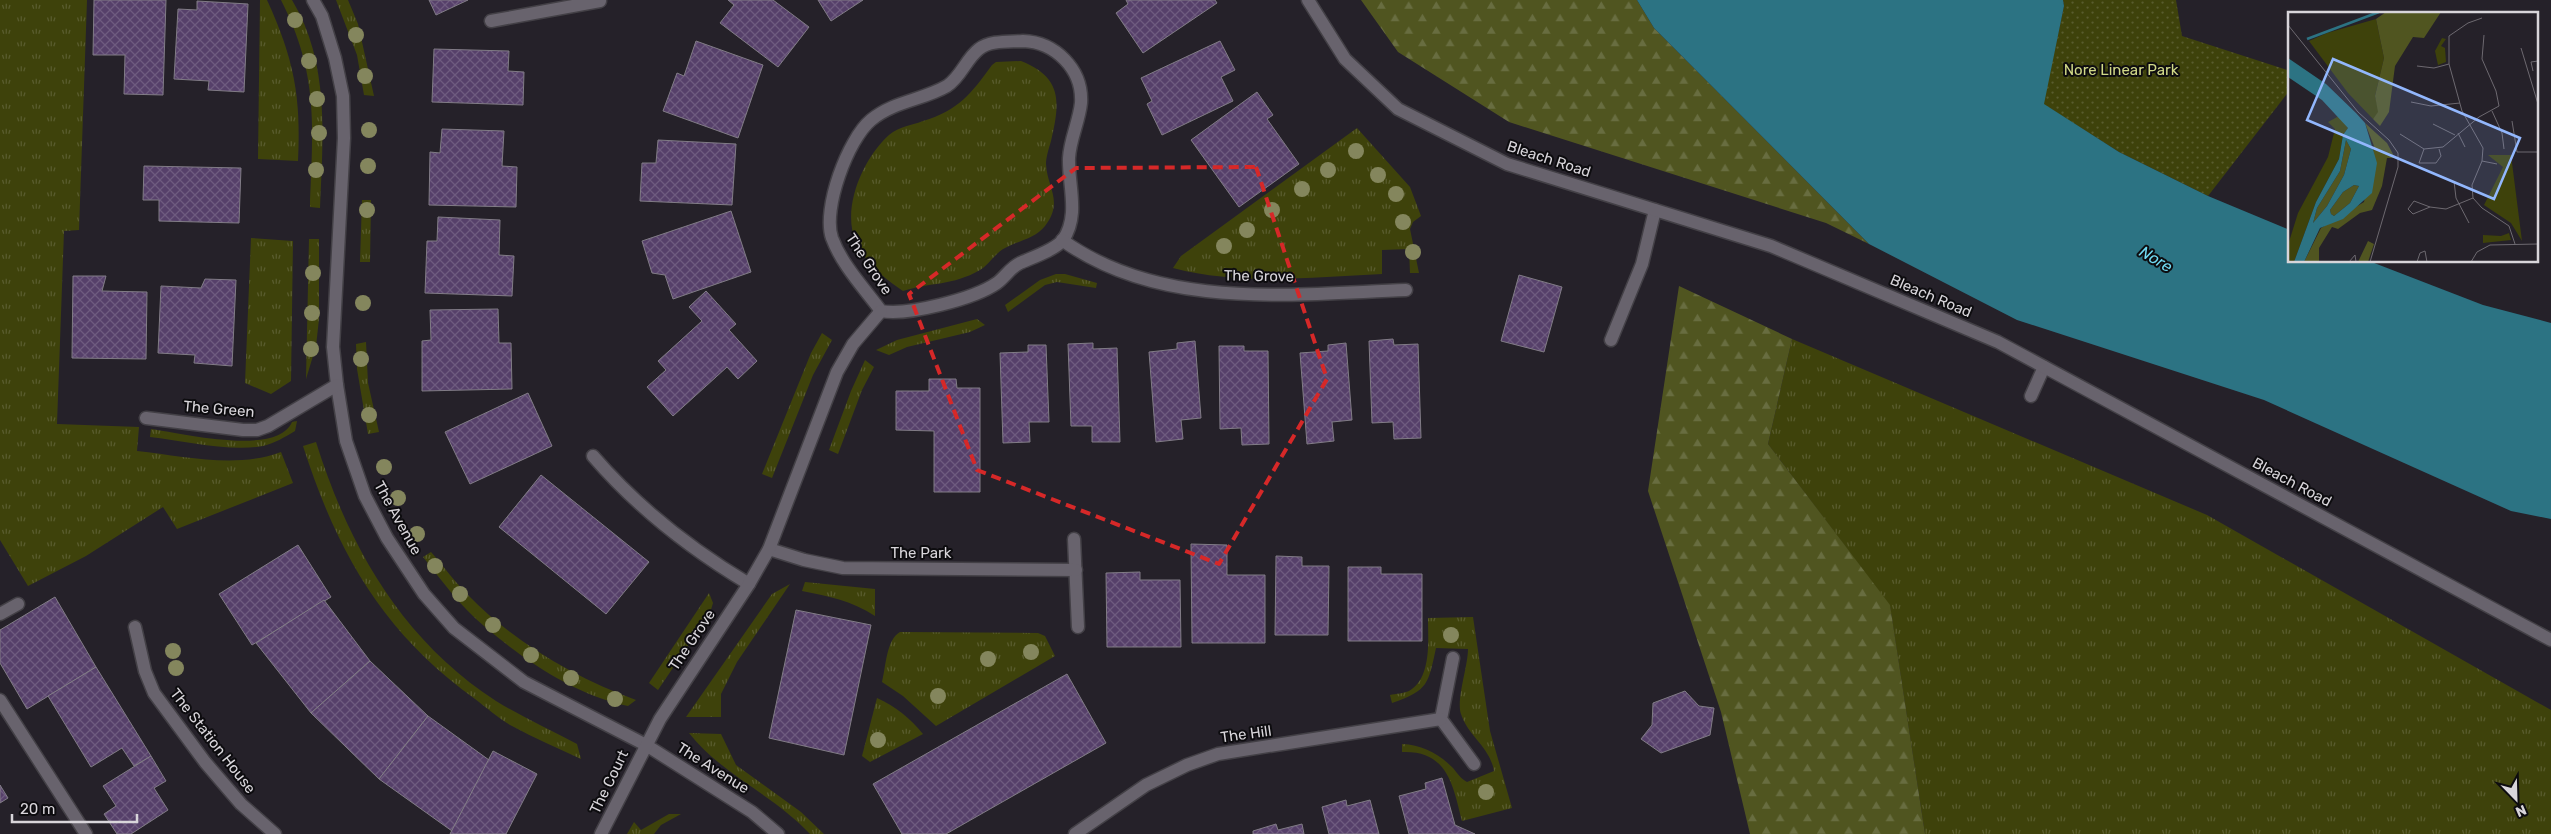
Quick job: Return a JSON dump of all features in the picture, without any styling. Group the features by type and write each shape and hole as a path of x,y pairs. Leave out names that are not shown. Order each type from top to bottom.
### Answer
{"street":[{"name":"The Avenue","path":"313,0 322,16 335,58 343,96 344,138 333,347 337,384 346,441 365,496 387,538 424,594 454,628 524,682 646,745 752,812 778,834"},
{"name":"Bleach Road","path":"1308,0 1345,59 1398,109 1507,164 1771,246 1998,342 2551,640"},
{"path":"491,21 548,5 600,1"},
{"name":"The Grove","path":"1038,42 1054,48 1067,62 1078,81 1081,100 1069,151 1073,209 1062,240 1040,255 1017,264 997,283 977,293 947,304 893,313 881,311 842,258 831,237 834,196 844,159 855,138 870,120 892,106 928,96 949,85 980,48 996,43 1038,42"},
{"path":"1611,340 1642,264 1655,210"},
{"name":"The Grove","path":"1062,240 1080,253 1132,276 1195,290 1254,296 1406,290"},
{"name":"The Grove","path":"646,745 664,711 749,584 769,548 837,372 854,344 881,311"},
{"path":"2031,396 2044,367"},
{"name":"The Green","path":"146,418 243,430 257,430 268,426 337,384"},
{"path":"593,456 614,480 686,541 717,565 749,584"},
{"path":"1074,539 1078,626"},
{"name":"The Park","path":"769,548 804,560 843,568 1076,570"},
{"path":"0,614 18,604"},
{"name":"The Station House","path":"135,627 145,671 154,693 205,762 241,804 276,834"},
{"path":"1453,658 1441,719 1474,764"},
{"path":"0,700 86,834"},
{"name":"The Hill","path":"1075,834 1146,785 1187,765 1218,754 1441,719"},
{"name":"The Court","path":"601,834 646,745"}],"highlighted area":[{"path":"1256,167 1327,379 1219,564 977,470 909,294 1076,168"}],"green space":[{"path":"0,0 87,0 79,230 64,231 57,424 139,427 137,451 191,458 246,460 281,452 293,483 177,529 163,507 86,556 28,586 0,540"},
{"path":"260,0 267,0 284,41 294,78 298,117 298,161 258,159"},
{"path":"281,0 292,0 304,24 313,49 318,75 322,128 320,208 310,207 312,126 308,77 293,27"},
{"path":"336,0 348,0 358,24 374,96 364,95 357,55"},
{"path":"1361,0 1637,0 1654,28 1869,244 1826,223 1509,122 1398,52"},
{"name":"Nore Linear Park","path":"2063,0 2176,0 2182,36 2288,70 2288,93 2208,196 2119,152 2043,104 2064,6"},
{"path":"1021,61 1045,75 1055,93 1057,103 1046,164 1054,202 1051,217 1037,234 1001,250 983,268 970,275 960,279 903,291 876,270 856,242 852,229 851,215 857,185 863,170 880,145 893,132 935,117 955,106 970,93 996,62"},
{"path":"1357,128 1410,187 1421,216 1413,222 1410,229 1419,273 1410,273 1409,249 1382,250 1382,274 1251,279 1199,274 1173,268 1181,256"},
{"path":"362,200 371,200 370,262 360,262"},
{"path":"251,238 293,241 291,381 271,394 245,383"},
{"path":"309,239 319,239 319,319 316,346 306,379"},
{"path":"1056,274 1065,274 1097,283 1096,288 1057,282 1045,285 1008,312 1005,305 1040,280"},
{"path":"1679,286 1792,339 1768,444 1890,605 1925,834 1750,834 1721,712 1648,491"},
{"path":"977,319 985,325 970,332 907,347 889,355 876,350 897,340"},
{"path":"822,333 832,340 813,375 772,478 762,474 811,353"},
{"path":"1792,339 2207,515 2551,710 2551,834 1925,834 1890,606 1768,444"},
{"path":"366,342 368,383 379,432 368,434 357,369 356,344"},
{"path":"865,360 874,367 862,390 838,454 829,450"},
{"path":"297,421 295,431 276,442 250,448 222,447 150,437 151,429 205,438 249,441 283,433 292,422"},
{"path":"316,442 329,481 363,554 383,588 406,620 433,650 463,677 496,701 577,744 581,759 520,730 498,717 443,674 414,647 389,618 367,588 348,555 316,485 303,446"},
{"path":"431,552 469,596 506,629 568,670 636,700 628,706 589,694 552,675 516,652 467,611 423,557"},
{"path":"805,582 875,589 875,616 858,606 802,591"},
{"path":"790,584 737,662 721,694 721,717 686,717 772,594"},
{"path":"709,593 713,603 710,613 658,690 649,683"},
{"path":"1473,617 1490,731 1512,808 1462,821 1451,783 1439,764 1430,757 1417,753 1402,752 1402,744 1423,748 1436,754 1467,782 1494,771 1484,748 1464,722 1461,714 1460,700 1468,649 1436,648 1431,670 1425,684 1413,694 1392,703 1390,695 1409,691 1422,677 1427,658 1428,618"},
{"path":"900,632 1038,633 1045,636 1055,656 936,726 903,696 882,682 889,647 895,636"},
{"path":"877,698 902,713 923,734 870,762 862,756"},
{"path":"689,733 721,734 736,765 801,812 824,834 810,834 781,808 717,761"},
{"path":"669,814 681,814 661,825 654,834 627,834 634,822 641,830"}],"water":[{"name":"Nore","path":"1637,0 2063,0 2064,6 2044,104 2119,152 2208,196 2288,229 2288,262 2372,262 2483,305 2551,323 2551,519 2511,511 2264,400 2017,320 1869,244 1654,28"}],"building":[{"path":"94,0 166,0 163,95 124,94 125,55 93,55"},
{"path":"429,0 468,0 436,15"},
{"path":"728,0 773,0 809,27 778,67 720,23 734,5"},
{"path":"818,0 863,0 831,21"},
{"path":"1126,0 1215,0 1217,3 1143,53 1116,13 1128,4"},
{"path":"197,1 248,4 244,92 208,90 209,81 174,79 178,9 197,10"},
{"path":"696,41 763,65 738,138 663,111 677,73 684,76"},
{"path":"1220,41 1235,70 1221,77 1233,101 1162,135 1147,104 1152,101 1141,78"},
{"path":"434,49 509,51 508,71 524,72 523,105 432,102"},
{"path":"1257,92 1273,115 1267,119 1299,164 1239,207 1191,140"},
{"path":"442,129 504,131 502,166 517,167 516,207 429,205 430,152 440,153"},
{"path":"658,140 736,144 732,205 640,201 642,163 656,163"},
{"path":"144,166 241,168 239,223 159,221 159,200 143,200"},
{"path":"731,211 751,272 673,299 665,275 652,273 642,241"},
{"path":"438,217 500,220 499,255 514,256 512,296 425,293 427,241 437,241"},
{"path":"1519,275 1562,287 1544,352 1501,341"},
{"path":"73,276 106,276 102,291 147,292 146,359 72,358"},
{"path":"205,279 236,280 232,366 194,363 195,355 158,353 161,286 201,288"},
{"path":"706,291 736,324 729,330 757,361 738,379 727,367 673,416 647,387 666,370 658,361 702,321 689,307"},
{"path":"498,309 499,343 511,343 512,389 422,391 422,341 431,340 430,310"},
{"path":"1393,339 1394,345 1418,344 1421,438 1394,439 1393,422 1372,423 1369,341"},
{"path":"1195,341 1201,418 1181,420 1183,439 1156,442 1149,352 1177,349 1177,343"},
{"path":"1093,343 1093,349 1117,348 1120,442 1092,442 1092,426 1071,426 1068,344"},
{"path":"1346,343 1352,420 1332,422 1334,441 1307,444 1300,353 1328,351 1328,345"},
{"path":"1028,345 1046,345 1049,422 1029,422 1030,442 1003,443 1000,353 1028,352"},
{"path":"1219,346 1244,346 1244,351 1268,351 1269,444 1242,445 1241,428 1220,429"},
{"path":"929,379 956,379 957,388 980,388 980,492 934,492 934,431 896,430 896,391 929,391"},
{"path":"528,393 552,446 470,484 445,432"},
{"path":"541,475 649,562 606,614 499,527"},
{"path":"1191,544 1227,545 1227,575 1265,575 1265,643 1192,643"},
{"path":"298,545 331,597 252,645 219,594"},
{"path":"1276,556 1302,557 1302,566 1329,566 1328,635 1275,635"},
{"path":"1348,567 1381,567 1381,574 1422,574 1422,641 1348,641"},
{"path":"1140,572 1140,580 1180,580 1181,647 1107,647 1106,573"},
{"path":"55,597 96,667 27,709 0,663 0,630"},
{"path":"324,600 370,661 311,713 256,643"},
{"path":"796,610 871,625 844,755 769,738"},
{"path":"370,661 428,716 379,779 311,713"},
{"path":"96,667 151,756 134,766 122,748 91,767 48,696"},
{"path":"1067,674 1106,743 946,834 902,834 873,784"},
{"path":"1685,691 1699,706 1714,708 1710,735 1661,753 1641,739 1652,725 1653,703"},
{"path":"428,716 489,760 452,831 379,779"},
{"path":"493,751 537,774 506,834 450,834"},
{"path":"151,756 166,781 154,788 168,810 131,834 117,834 104,814 116,806 103,786"},
{"path":"1442,778 1455,825 1475,834 1409,834 1399,796 1426,789 1425,783"},
{"path":"0,785 8,798 0,803"},
{"path":"1346,800 1347,806 1370,800 1379,834 1329,834 1322,807"},
{"path":"1276,824 1278,830 1302,824 1304,834 1253,834 1253,831"}]}
